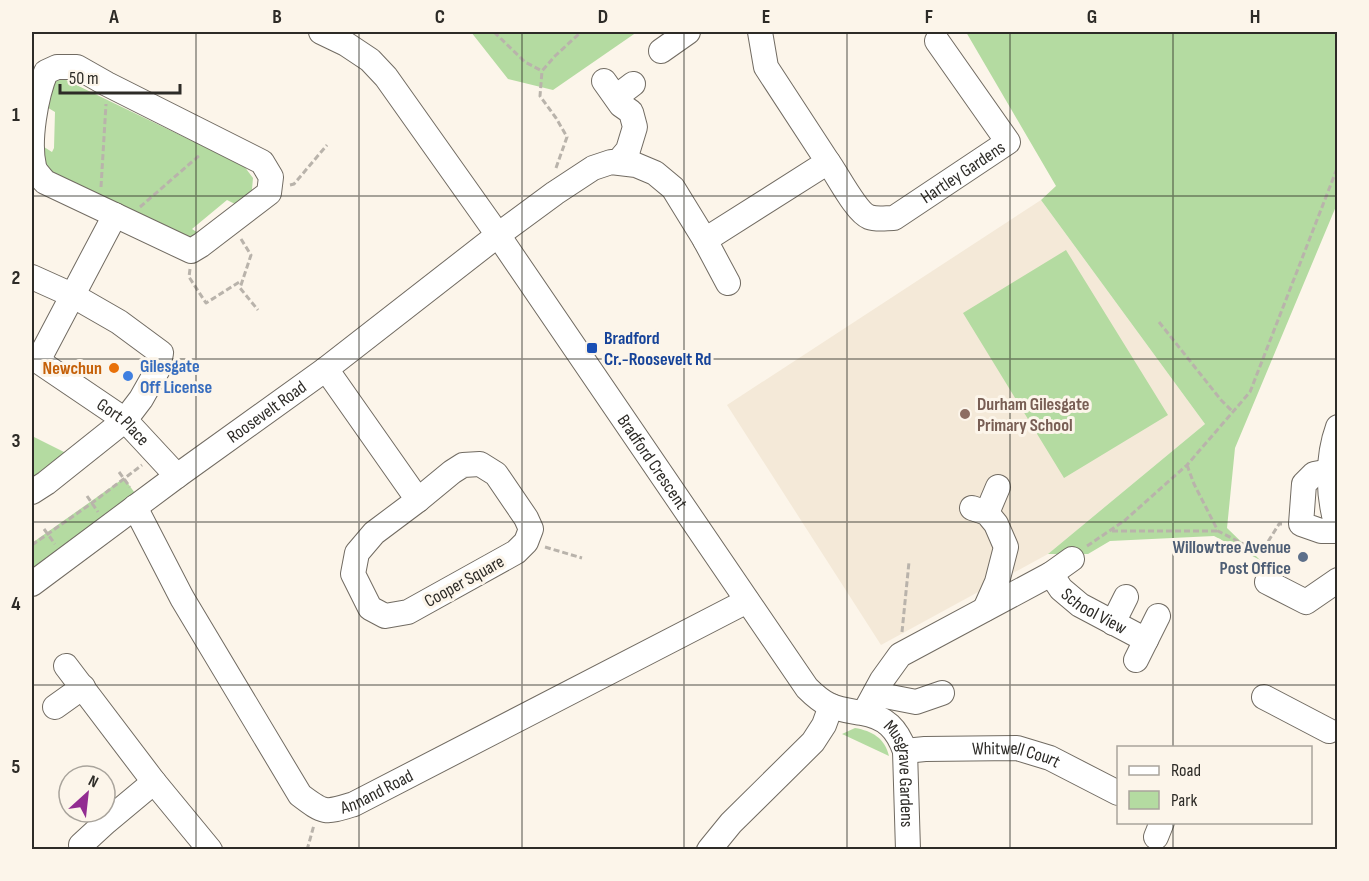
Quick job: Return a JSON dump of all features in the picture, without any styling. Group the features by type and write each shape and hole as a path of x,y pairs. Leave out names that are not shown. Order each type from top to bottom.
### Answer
{"street":[{"name":"Bradford Crescent","path":"321,32 346,44 370,60 386,77 498,235 807,688"},
{"path":"661,51 688,32"},
{"name":"Hartley Gardens","path":"760,32 766,67 858,207 867,216 878,219 894,218 1008,142 937,40"},
{"path":"57,67 77,68 218,139 262,162 271,177 269,194 191,251 45,182 34,169 32,140 37,98 46,72 57,67"},
{"path":"618,87 621,105 631,112 635,127 628,150 618,162"},
{"path":"498,235 593,168 611,162 636,165 655,173 673,188 728,283"},
{"path":"705,240 828,162"},
{"path":"35,359 72,295 113,215"},
{"name":"Roosevelt Road","path":"32,584 326,369 498,235"},
{"path":"32,277 72,295 119,322 161,353 158,369 141,399 125,420 32,492"},
{"name":"Gort Place","path":"35,359 125,420 177,476"},
{"path":"326,369 418,500"},
{"path":"1330,471 1314,474 1304,484 1301,524 1321,531 1338,531 1332,512 1330,471 1334,436 1338,426"},
{"name":"Cooper Square","path":"480,464 496,474 531,528 526,542 516,552 408,612 385,616 370,608 353,574 357,553 374,532 463,465 480,464"},
{"path":"985,609 997,582 1006,546 996,524 979,511 998,487"},
{"name":"Annand Road","path":"135,507 182,598 300,795 318,809 333,810 354,804 747,601"},
{"path":"869,704 882,680 900,655 1051,574 1072,559"},
{"name":"School View","path":"1051,574 1061,589 1080,605 1113,623 1141,650 1158,616"},
{"path":"1267,582 1306,602 1338,580"},
{"path":"1113,623 1126,597"},
{"path":"66,666 154,782 210,849"},
{"path":"55,707 83,687"},
{"name":"Musgrave Gardens","path":"807,688 819,700 831,706 869,704 878,717 892,727 900,738 905,751 908,849"},
{"path":"869,704 916,702 942,693"},
{"path":"1264,697 1335,728"},
{"path":"709,849 730,823 813,742 824,725 831,706"},
{"name":"Whitwell Court","path":"905,751 1017,748 1050,758 1117,792"},
{"path":"117,807 154,782"},
{"path":"81,845 97,824"}],"path":[{"path":"494,32 525,62 542,71"},
{"path":"555,193 554,174 567,136 540,96 542,71 581,32"},
{"path":"107,84 113,215"},
{"path":"113,215 218,139"},
{"path":"270,186 294,184 327,145"},
{"path":"1072,559 1095,540 1111,531 1187,465 1250,392 1338,166"},
{"path":"231,223 251,255 240,288 258,310"},
{"path":"191,251 189,277 206,303 243,280"},
{"path":"1159,322 1233,412"},
{"path":"32,545 92,503 156,453"},
{"path":"1187,465 1218,531"},
{"path":"1111,531 1218,531 1261,553 1279,524 1301,524"},
{"path":"526,542 582,558"},
{"path":"900,655 909,562"},
{"path":"307,849 318,809"}],"shaded area":[{"name":"Durham Gilesgate Primary School","path":"1041,200 1205,424 1048,554 881,645 727,405"}],"green space":[{"path":"471,32 637,32 553,90 508,79"},
{"path":"966,32 1337,32 1337,204 1235,448 1227,528 1260,560 1214,536 1110,541 1088,554 1048,554 1205,424 1041,200 1056,186"},
{"path":"64,79 244,166 253,178 251,200 243,208 227,200 192,229 203,236 193,243 50,178 40,147 52,152 54,148 55,112 40,103 47,83"},
{"path":"1066,250 1168,415 1064,478 963,313"},
{"path":"32,436 66,453 32,480"},
{"path":"124,478 137,496 32,568 32,543"},
{"path":"855,728 877,736 884,744 889,756 842,734"}],"place":[{"name":"Bradford Cr.-Roosevelt Rd","path":"592,348"},
{"name":"Newchun","path":"114,368"},
{"name":"Gilesgate Off License","path":"128,376"},
{"name":"Durham Gilesgate Primary School","path":"965,414"},
{"name":"Willowtree Avenue Post Office","path":"1303,557"}]}
